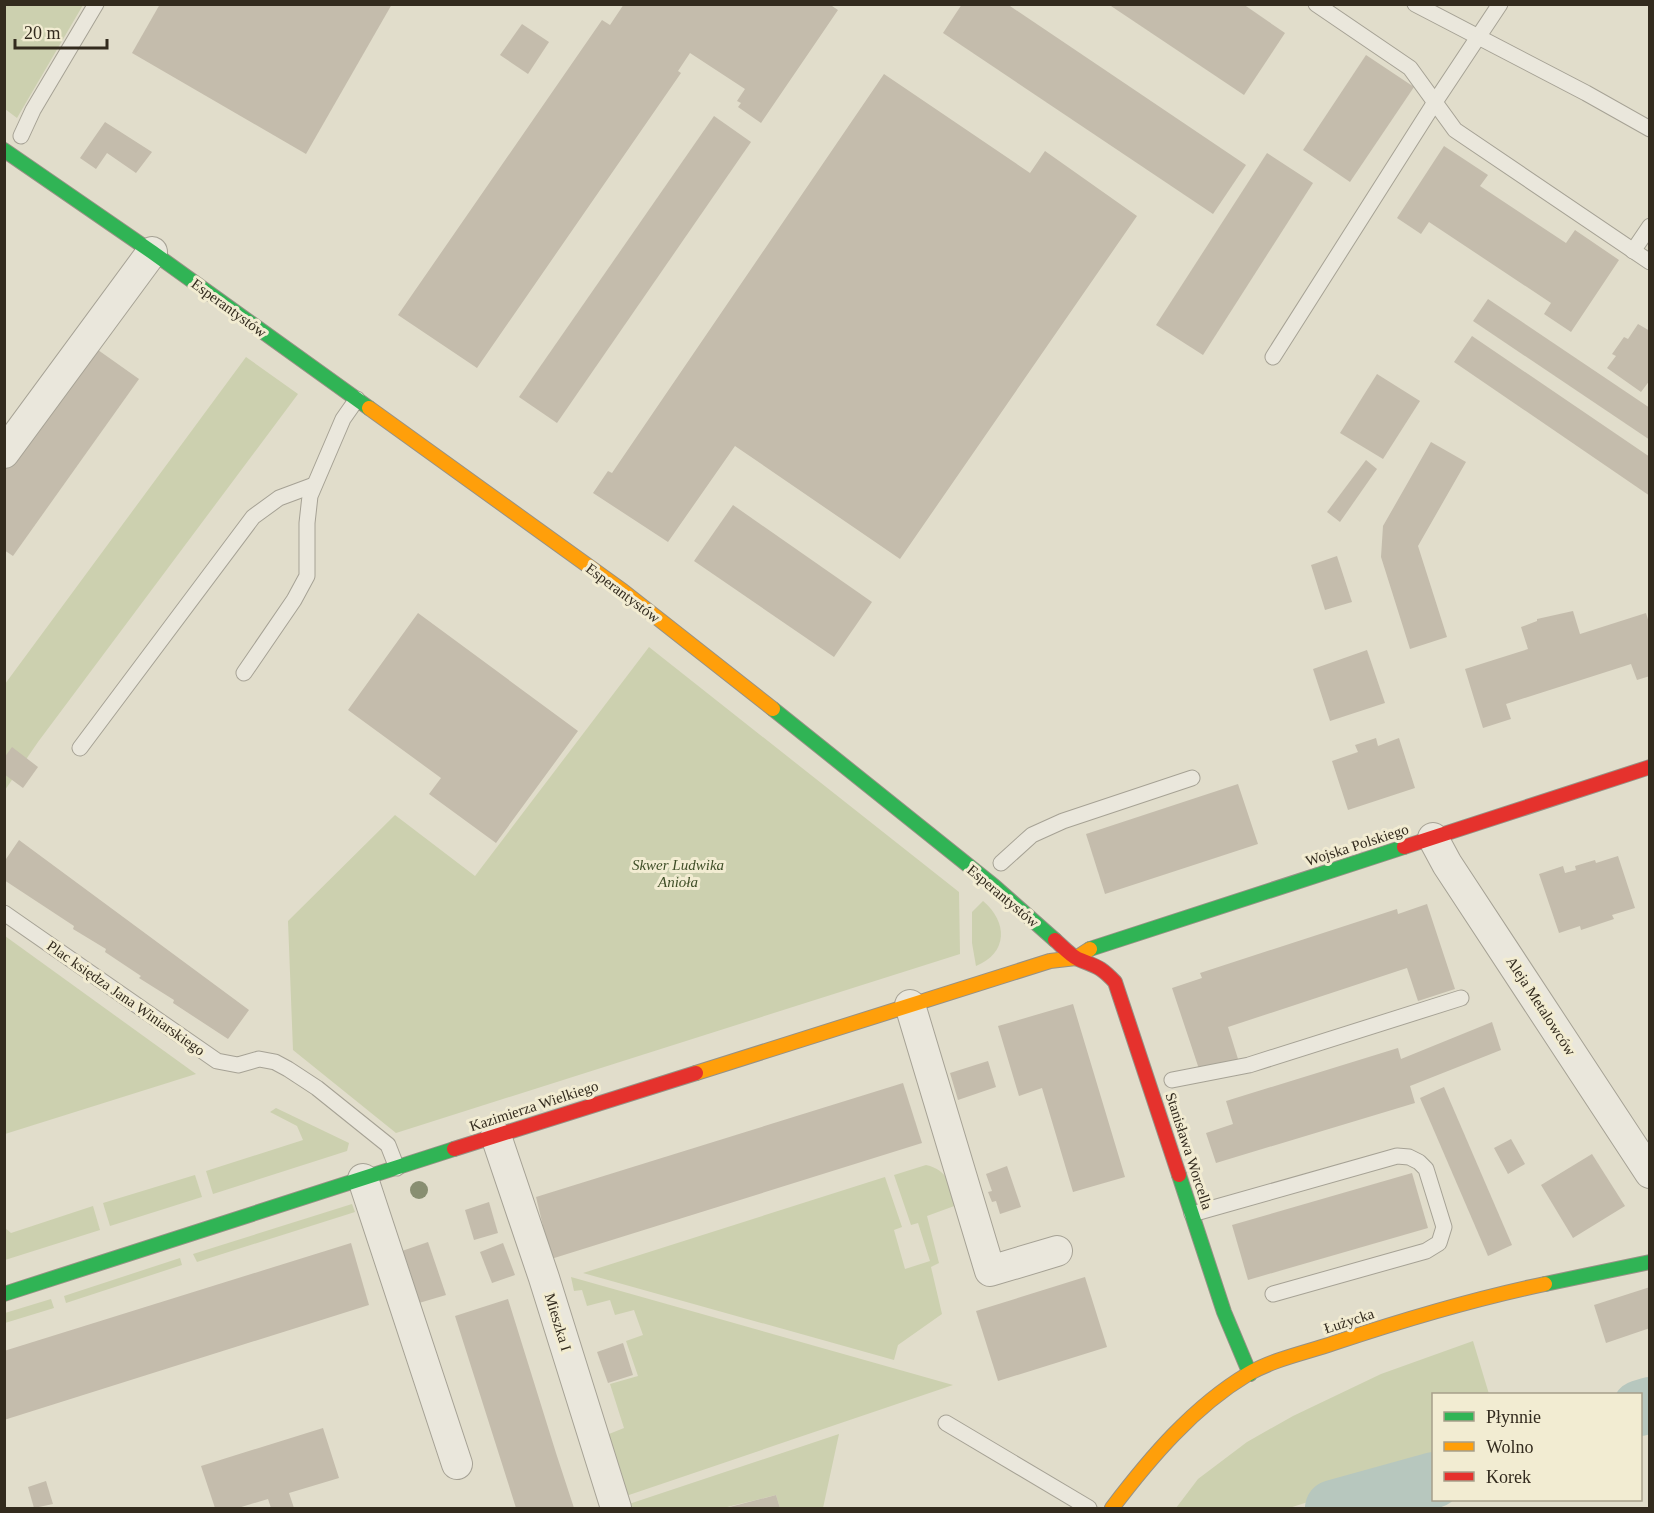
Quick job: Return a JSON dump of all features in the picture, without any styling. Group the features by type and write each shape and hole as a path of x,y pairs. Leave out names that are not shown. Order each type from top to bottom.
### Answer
{"street":[{"name":"Esperantystów","path":"4,150 152,252 632,598 994,886 1076,958"},
{"path":"4,453 152,252"},
{"name":"Wojska Polskiego","path":"1076,958 1086,950 1650,767"},
{"name":"Aleja Metalowców","path":"1433,838 1447,864 1544,994 1608,1090 1650,1173"},
{"name":"Kazimierza Wielkiego","path":"4,1294 1050,961 1076,958"},
{"name":"Stanisława Worcella","path":"1076,958 1095,964 1115,982 1224,1312 1250,1374"},
{"path":"910,1005 990,1271 1058,1251"},
{"name":"Mieszka I","path":"496,1136 544,1278 616,1509"},
{"path":"363,1179 457,1464"},
{"name":"Łużycka","path":"1112,1509 1168,1438 1202,1409 1250,1374 1363,1333 1449,1308 1516,1290 1650,1262"}],"lane":[{"path":"21,135 33,110 96,4"},
{"path":"1316,4 1410,68 1455,130 1650,262"},
{"path":"1415,4 1650,129"},
{"path":"1273,357 1500,4"},
{"path":"1633,251 1650,226"},
{"path":"244,673 294,600 307,576 307,523 310,496 343,419 357,399"},
{"path":"80,748 253,517 279,498 314,485"},
{"path":"1001,863 1032,835 1063,821 1191,778"},
{"name":"Plac księdza Jana Winiarskiego","path":"4,914 217,1061 238,1065 259,1059 275,1062 317,1088 388,1145 397,1168"},
{"path":"1172,1080 1249,1065 1461,998"},
{"path":"1192,1214 1397,1156 1408,1157 1419,1162 1426,1170 1443,1222 1443,1236 1439,1243 1426,1251 1273,1294"},
{"path":"946,1424 1089,1509"}],"green space":[{"path":"4,5 83,5 17,118 5,109"},
{"path":"246,357 298,394 38,742 5,790 5,684"},
{"name":"Skwer Ludwika Anioła","path":"649,647 959,892 960,954 396,1133 293,1050 288,921 395,815 475,876"},
{"path":"983,901 997,918 1001,936 994,953 976,966 972,943 972,912"},
{"path":"5,936 196,1074 5,1134"},
{"path":"276,1108 349,1143 347,1151 213,1194 206,1171 303,1140 297,1126 270,1112"},
{"path":"926,1165 940,1171 948,1180 957,1205 927,1216 939,1263 931,1267 942,1314 898,1345 894,1360 583,1273 885,1177 902,1227 894,1230 905,1269 930,1261 918,1223 911,1225 894,1175"},
{"path":"195,1175 202,1197 110,1226 103,1203"},
{"path":"352,1204 355,1212 197,1262 193,1254"},
{"path":"93,1206 100,1230 5,1260 5,1228 11,1233"},
{"path":"180,1258 182,1265 66,1303 64,1296"},
{"path":"571,1277 953,1385 626,1496 609,1434 624,1428 610,1384 638,1376 626,1341 643,1335 634,1310 615,1315 610,1300 587,1306 582,1290 574,1291"},
{"path":"51,1299 54,1308 5,1323 5,1313"},
{"path":"1473,1341 1489,1393 1432,1393 1432,1463 1289,1508 1176,1508 1198,1479 1247,1442 1293,1416 1381,1374"},
{"path":"839,1434 823,1508 780,1508 776,1495 723,1508 630,1508 629,1504"}],"building":[{"path":"160,4 392,4 306,154 132,53"},
{"path":"624,4 829,4 838,10 761,123 738,107 741,103 737,101 745,89 690,53 678,71 681,73 477,368 398,315 602,20 610,25"},
{"path":"962,4 1007,4 1246,165 1213,214 943,33"},
{"path":"1108,4 1243,4 1285,33 1244,95"},
{"path":"522,24 549,42 528,74 500,55"},
{"path":"1366,55 1414,87 1350,182 1303,150"},
{"path":"884,74 1030,173 1045,151 1137,216 900,559 735,446 668,542 593,493 608,471 612,473"},
{"path":"714,116 751,142 557,423 519,397"},
{"path":"105,122 152,152 136,173 107,153 96,169 80,158"},
{"path":"1444,146 1488,175 1480,186 1566,243 1575,230 1619,260 1571,332 1544,314 1551,303 1429,222 1421,234 1397,218"},
{"path":"1267,153 1313,183 1203,355 1156,325"},
{"path":"1488,299 1650,408 1650,440 1473,321"},
{"path":"1638,324 1650,331 1650,380 1641,392 1607,368 1616,356 1612,354 1624,337 1628,339"},
{"path":"1472,336 1650,457 1650,496 1454,362"},
{"path":"91,345 139,379 13,556 4,550 4,468"},
{"path":"1377,374 1420,401 1383,459 1340,433"},
{"path":"1431,442 1466,462 1418,546 1447,637 1410,649 1381,557 1383,526"},
{"path":"1366,460 1377,469 1340,522 1327,512"},
{"path":"733,505 872,602 834,657 694,561"},
{"path":"1337,556 1352,602 1325,610 1311,565"},
{"path":"1573,611 1580,634 1646,613 1650,626 1650,676 1637,680 1631,664 1506,704 1511,719 1483,728 1465,669 1528,649 1521,627 1537,619"},
{"path":"418,613 578,731 496,843 429,794 441,778 348,710"},
{"path":"1367,650 1385,703 1330,721 1313,669"},
{"path":"1376,738 1378,746 1399,738 1415,788 1348,810 1332,761 1358,752 1355,745"},
{"path":"12,747 38,767 23,788 4,774 4,758"},
{"path":"1238,784 1258,844 1105,894 1086,834"},
{"path":"19,840 249,1010 228,1039 173,1003 174,1000 139,978 141,976 105,952 106,949 73,929 74,926 4,880 4,862"},
{"path":"1618,856 1635,908 1612,915 1614,919 1581,930 1580,926 1559,933 1539,874 1563,866 1565,873 1576,870 1575,866 1595,860 1596,863"},
{"path":"1427,904 1455,989 1418,1001 1407,968 1228,1027 1238,1059 1200,1072 1172,988 1202,978 1200,973 1397,909 1398,914"},
{"path":"1073,1004 1125,1177 1073,1192 1042,1088 1019,1096 998,1026"},
{"path":"1492,1022 1501,1050 1410,1086 1415,1103 1216,1163 1206,1133 1233,1124 1226,1101 1398,1048 1401,1059"},
{"path":"988,1061 996,1087 958,1100 950,1073"},
{"path":"903,1083 922,1143 551,1259 536,1197"},
{"path":"1444,1087 1512,1245 1488,1256 1420,1098"},
{"path":"1511,1139 1525,1164 1508,1174 1494,1148"},
{"path":"1592,1154 1625,1206 1573,1238 1541,1185"},
{"path":"1007,1166 1021,1207 1000,1214 996,1201 992,1202 988,1192 992,1191 986,1174"},
{"path":"1412,1173 1428,1228 1248,1280 1232,1225"},
{"path":"489,1202 498,1233 474,1240 465,1210"},
{"path":"428,1242 446,1295 419,1303 402,1251"},
{"path":"351,1243 369,1305 4,1420 4,1351"},
{"path":"503,1243 515,1275 492,1283 480,1252"},
{"path":"1085,1277 1107,1347 998,1381 976,1311"},
{"path":"1650,1287 1650,1328 1606,1343 1594,1305"},
{"path":"508,1299 574,1508 516,1508 455,1316"},
{"path":"623,1343 633,1375 608,1383 597,1352"},
{"path":"323,1428 339,1478 289,1493 294,1508 271,1508 268,1499 238,1508 215,1508 201,1466"},
{"path":"46,1481 53,1504 34,1508 28,1487"},
{"path":"776,1495 780,1508 726,1508"}],"waterway":[{"path":"1642,1407 1650,1405"},
{"path":"1333,1508 1432,1481"}],"traffic: fast":[{"path":"4,150 152,252 369,408"},
{"path":"773,709 994,886 1055,940"},
{"path":"1090,949 1404,847"},
{"path":"4,1294 454,1149"},
{"path":"1179,1175 1224,1312 1250,1374"},
{"path":"1545,1284 1650,1262"}],"traffic: slow":[{"path":"369,408 623,591 773,709"},
{"path":"696,1073 1050,961 1076,958 1090,949"},
{"path":"1112,1508 1157,1452 1191,1418 1228,1387 1248,1374 1268,1364 1412,1318 1545,1284"}],"traffic: jam":[{"path":"1404,847 1650,767"},
{"path":"1055,940 1069,953 1106,973 1115,982 1179,1175"},
{"path":"454,1149 696,1073"}]}
